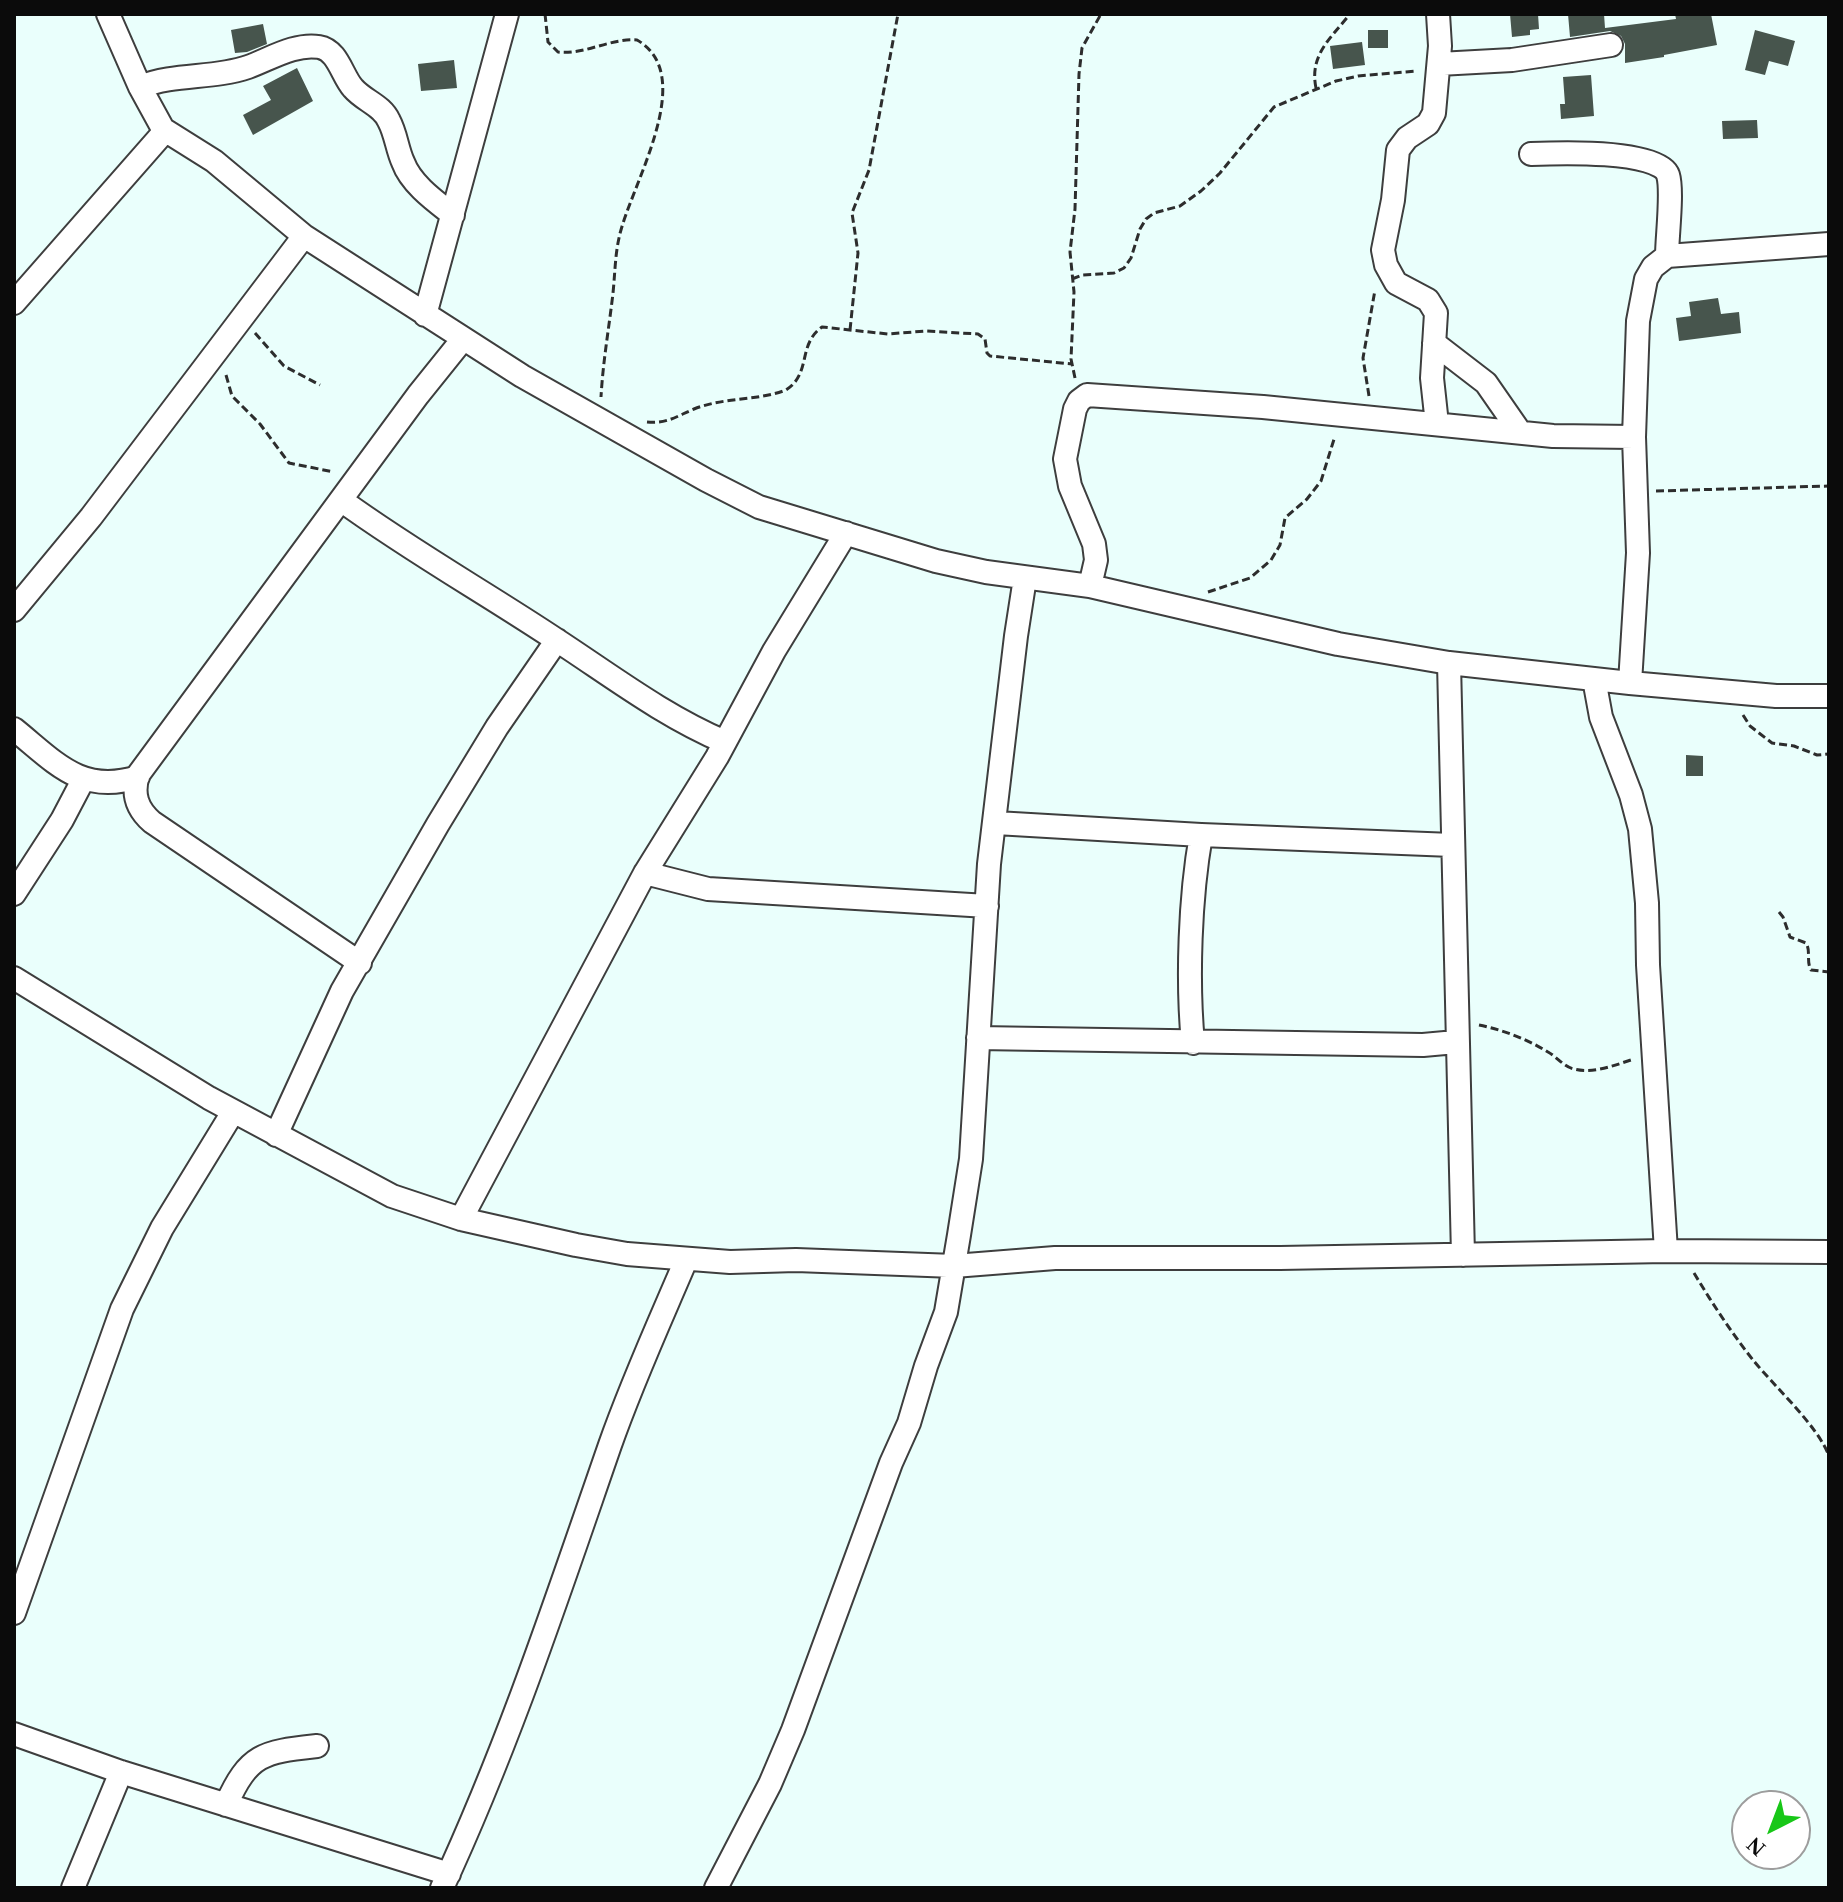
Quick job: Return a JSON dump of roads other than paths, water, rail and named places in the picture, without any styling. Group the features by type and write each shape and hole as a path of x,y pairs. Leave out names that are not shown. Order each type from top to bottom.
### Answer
{"street":[{"path":"108,14 140,87 165,131 214,161 304,236 425,315 599,420 759,507 936,561 1025,578 1090,586 1338,644 1449,663 1630,683 1743,694 1829,696"},
{"path":"425,315 507,14"},
{"path":"1437,424 1432,378 1434,307 1428,300 1396,283 1386,265 1383,250 1393,200 1396,159 1407,138 1432,119 1439,67 1441,28 1438,14"},
{"path":"1439,67 1611,45"},
{"path":"140,87 164,79 238,70 296,49 325,49 334,57 353,88 389,119 403,163 414,180 453,215"},
{"path":"14,303 165,131"},
{"path":"1531,154 1585,153 1654,162 1665,169 1669,198 1667,256"},
{"path":"14,610 91,517 304,236"},
{"path":"1630,683 1638,553 1634,437 1637,336 1642,297 1650,273 1667,256 1829,244"},
{"path":"360,963 152,822 139,806 134,788 138,777 463,339"},
{"path":"1434,343 1486,383 1520,432"},
{"path":"1090,586 1096,560 1094,544 1070,486 1065,459 1075,409 1083,397 1113,395 1553,436 1634,437"},
{"path":"347,492 399,541 557,640 664,713 725,742"},
{"path":"461,1219 645,873 846,533"},
{"path":"716,1888 770,1784 819,1663 891,1463 909,1423 946,1312 971,1159 989,864 1025,578"},
{"path":"276,1135 342,991 489,739 557,640"},
{"path":"1449,663 1463,1255"},
{"path":"1594,679 1601,717 1631,795 1640,829 1669,1251"},
{"path":"14,729 68,772 83,780 110,783 138,777"},
{"path":"14,894 62,820 83,780"},
{"path":"996,823 1452,845"},
{"path":"1193,1043 1189,1000 1196,865 1201,835"},
{"path":"645,873 708,889 987,906"},
{"path":"14,978 233,1112 392,1196 461,1219 576,1245 686,1260 954,1266 1055,1258 1829,1252"},
{"path":"978,1038 1423,1045 1456,1031"},
{"path":"14,1613 122,1309 162,1228 233,1112"},
{"path":"14,1734 445,1881 491,1777 587,1519 611,1444 686,1260"},
{"path":"226,1805 237,1780 250,1764 268,1754 317,1746"},
{"path":"73,1888 121,1772"}]}
